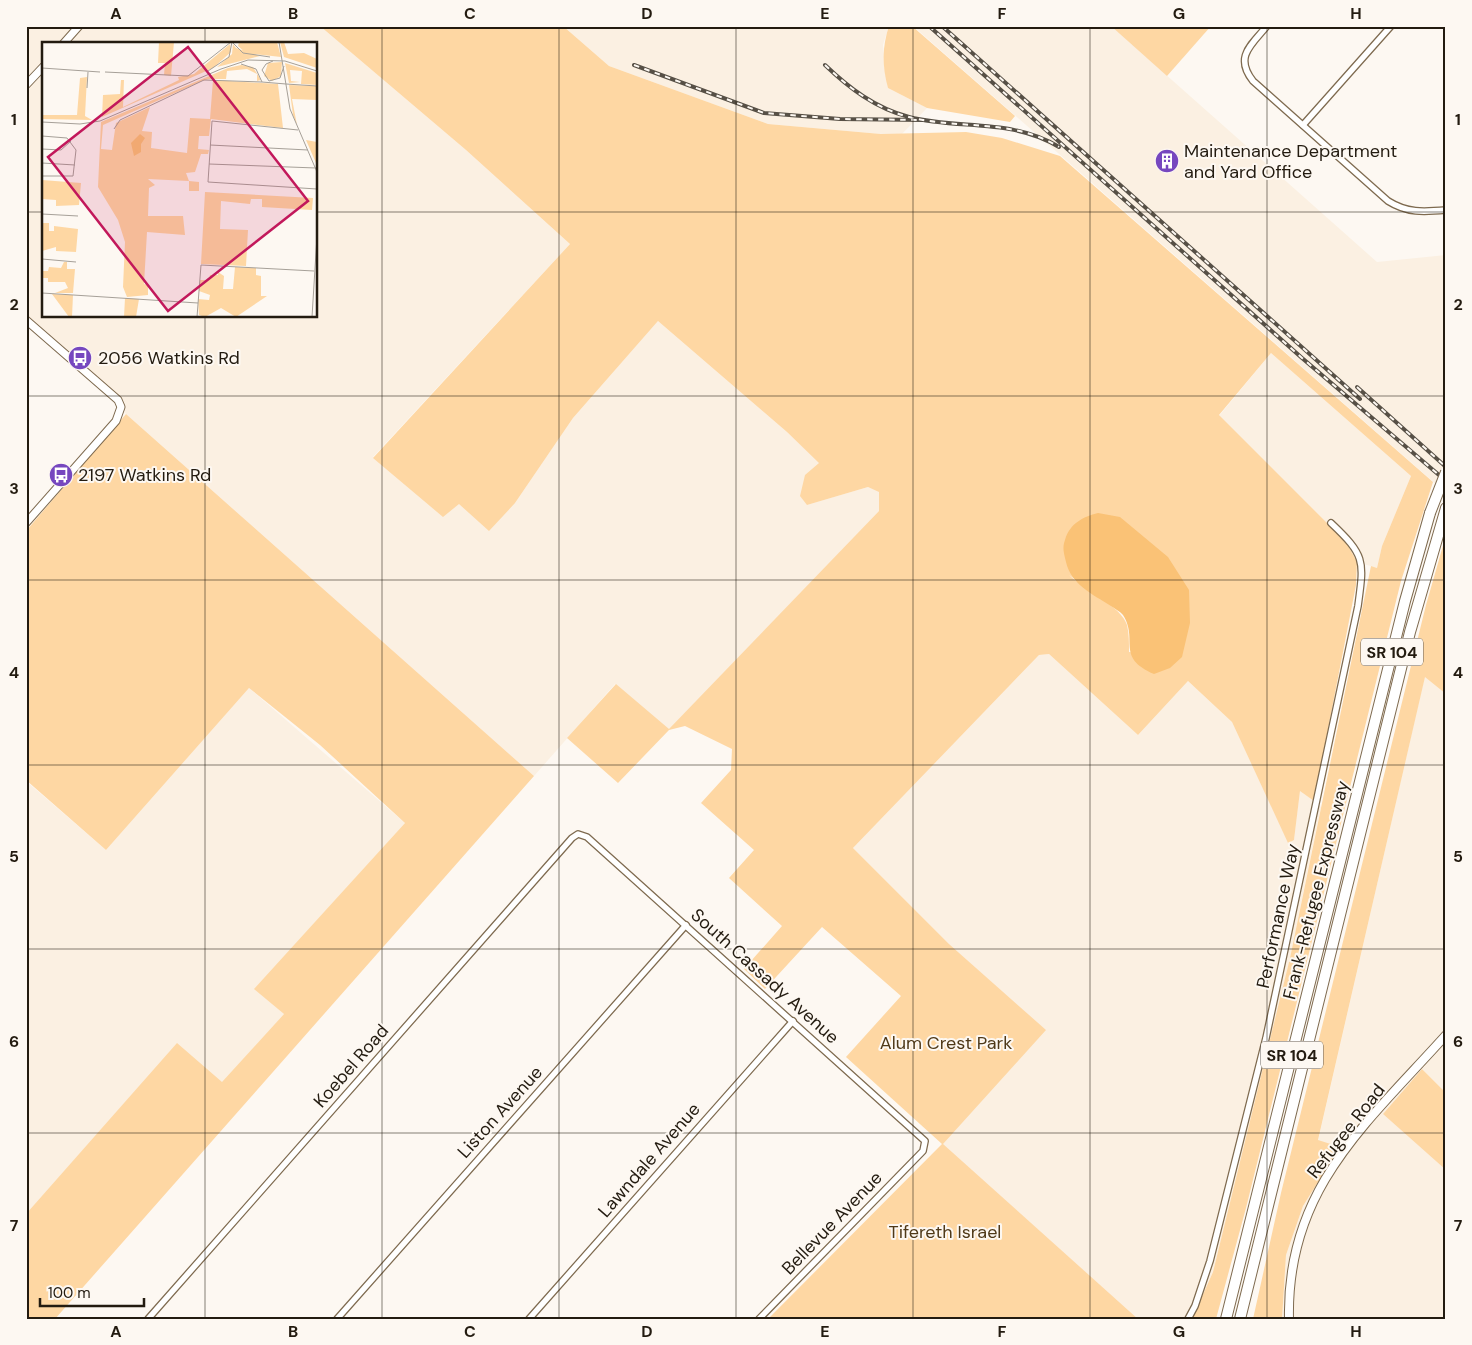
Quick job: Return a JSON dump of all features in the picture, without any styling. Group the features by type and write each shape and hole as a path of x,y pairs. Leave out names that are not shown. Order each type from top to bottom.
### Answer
{"highway":[{"name":"Frank-Refugee Expressway","path":"1226,1319 1405,601 1430,514 1446,472"},
{"name":"Frank-Refugee Expressway","path":"1240,1319 1410,632 1446,508"},
{"path":"1246,1319 1247,1292"}],"main road":[{"name":"Refugee Road","path":"1289,1319 1291,1272 1295,1249 1302,1225 1317,1192 1347,1148 1446,1035"}],"street":[{"path":"65,42 79,26"},
{"path":"1267,26 1245,53 1243,62 1246,72 1253,81 1397,206 1414,212 1446,210"},
{"path":"1303,125 1391,26"},
{"path":"26,86 42,68"},
{"path":"26,320 118,400 121,407 116,421 26,523"},
{"name":"Performance Way","path":"1188,1319 1197,1300 1210,1261 1264,1047 1358,606 1363,570 1360,556 1352,544 1332,524"},
{"name":"South Cassady Avenue","path":"578,834 587,837 793,1021 922,1137 925,1146"},
{"name":"Koebel Road","path":"148,1319 572,838 578,834"},
{"name":"Liston Avenue","path":"337,1319 686,925"},
{"name":"Lawndale Avenue","path":"529,1319 793,1021"},
{"name":"Bellevue Avenue","path":"758,1319 925,1146"}],"shaded area":[{"path":"26,26 320,26 466,150 570,244 373,457 443,516 459,503 515,503 573,418 658,321 787,432 820,463 807,505 868,487 879,491 879,511 669,730 615,684 534,776 126,414 26,315"},
{"path":"563,26 889,26 883,45 888,88 927,108 902,134 881,134 768,124 609,66"},
{"path":"913,26 1111,26 1377,262 1446,255 1446,493"},
{"path":"1271,353 1411,476 1382,546 1377,568 1357,562 1346,542 1219,416"},
{"path":"1098,513 1120,517 1168,557 1189,590 1190,623 1182,657 1170,668 1154,674 1142,668 1131,654 1129,632 1123,615 1083,588 1069,570 1063,548 1067,534 1078,522"},
{"path":"1049,654 1138,735 1188,681 1232,722 1288,842 1294,840 1300,790 1321,807 1290,958 1237,1180 1213,1272 1192,1319 1138,1319 942,1144 1045,1030 949,944 853,848 1039,655"},
{"path":"1425,676 1446,694 1446,1093 1422,1069 1383,1114 1446,1170 1446,1319 1282,1319 1286,1255 1303,1206 1340,1147 1318,1141"},
{"path":"249,688 405,823 255,989 284,1014 222,1083 177,1044 26,1214 26,781 106,850"}],"green space":[{"path":"320,26 563,26 609,66 768,124 881,134 966,132 1002,138 1060,156 1433,482 1401,581 1246,1208 1216,1319 1192,1319 1213,1272 1290,958 1371,566 1377,568 1382,546 1411,476 1271,353 1219,415 1346,542 1357,562 1356,585 1314,801 1300,791 1294,840 1288,843 1232,722 1188,681 1138,735 1049,654 1039,655 853,848 949,944 1046,1030 943,1144 1138,1319 768,1319 942,1144 846,1057 901,996 822,927 765,989 744,969 782,926 729,878 754,850 701,803 731,770 732,749 685,726 669,730 618,783 567,738 616,684 669,729 879,511 879,492 868,487 807,505 800,496 805,475 819,463 787,432 658,321 573,418 515,503 489,531 459,504 443,517 373,458 570,244 466,150","holes":["1111,605 1182,657 1129,652 1127,625 1124,618"]},
{"path":"889,26 912,26 1015,116 1010,122 927,108 888,88 884,57 885,41"},
{"path":"1111,26 1211,26 1167,76"},
{"path":"126,414 534,776 55,1319 26,1319 26,1214 177,1043 222,1082 284,1014 254,989 405,823 320,745 249,688 106,850 26,780 26,531"},
{"path":"1446,535 1446,694 1425,677 1318,1140 1340,1147 1303,1206 1286,1255 1282,1319 1253,1319 1281,1193 1426,605"},
{"path":"1422,1069 1446,1093 1446,1170 1383,1114"}],"railway":[{"path":"929,26 1302,358 1446,481"},
{"path":"942,26 1360,399"},
{"path":"634,65 764,113 840,119 924,120"},
{"path":"825,65 843,82 863,96 897,113 928,121 1004,128 1041,138 1059,147"},
{"path":"1357,387 1446,467"}],"place":[{"name":"Maintenance Department and Yard Office","path":"1167,161"},
{"name":"2056 Watkins Rd","path":"80,358"},
{"name":"2197 Watkins Rd","path":"61,475"}],"park label":[{"name":"Alum Crest Park","path":"946,1043"},
{"name":"Tifereth Israel","path":"945,1232"}]}
